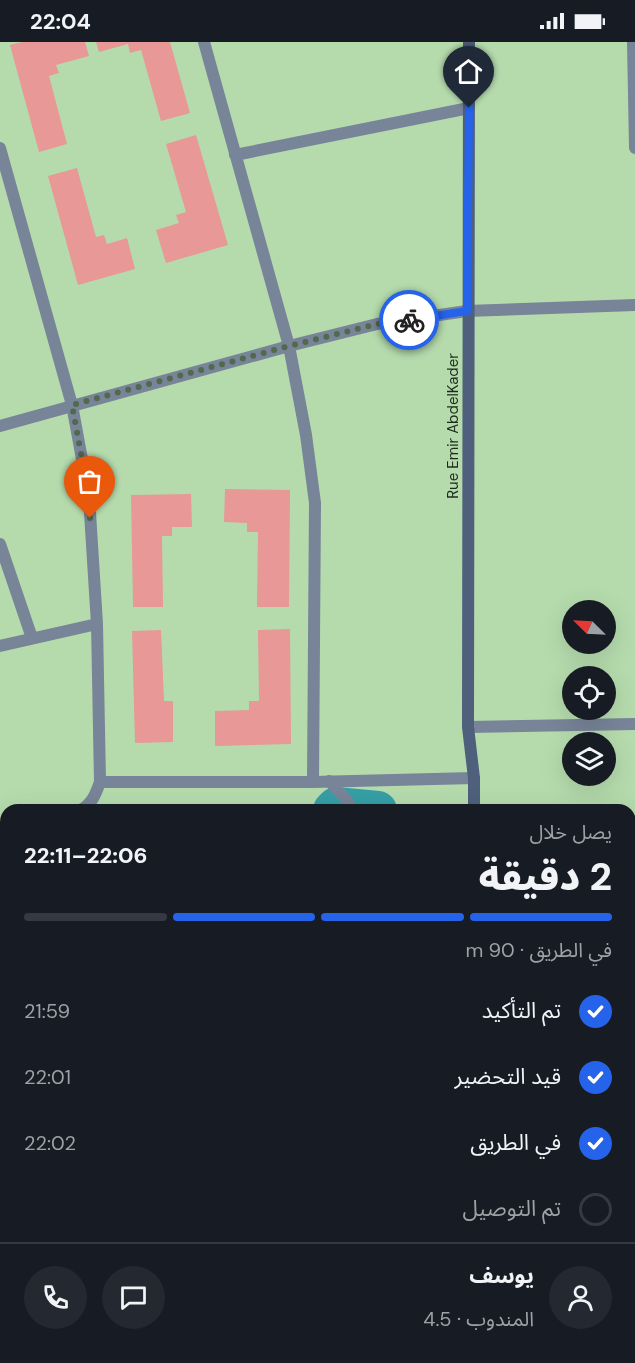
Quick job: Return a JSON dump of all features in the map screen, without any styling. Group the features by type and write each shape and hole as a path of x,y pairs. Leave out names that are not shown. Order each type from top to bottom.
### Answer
{"main road":[{"name":"Rue Emir AbdelKader","path":"469,42 468,727 474,778 474,804"}],"street":[{"path":"204,42 289,346 306,435 315,503 313,782"},
{"path":"633,42 635,148"},
{"path":"235,155 469,108"},
{"path":"0,148 72,405 89,497 97,624 100,782 95,796 88,804"},
{"path":"0,426 377,324 467,311 635,305"},
{"path":"0,544 32,638"},
{"path":"0,646 97,624"},
{"path":"468,727 635,724"},
{"path":"100,782 313,782 334,786 474,778"},
{"path":"334,786 348,804"}],"building":[{"path":"22,42 85,42 89,56 56,65 59,73 49,76 67,144 39,152 10,45"},
{"path":"96,42 170,42 190,113 161,121 141,50 130,53 128,44 99,52"},
{"path":"196,135 228,245 166,263 156,230 179,223 176,215 186,212 166,144"},
{"path":"77,168 96,237 104,235 107,244 127,238 135,269 78,285 48,176"},
{"path":"225,489 290,490 289,607 257,607 258,532 247,532 247,523 224,522"},
{"path":"191,494 192,527 172,527 172,536 162,536 163,607 133,607 131,495"},
{"path":"290,629 291,744 215,746 215,711 249,710 249,701 259,701 258,630"},
{"path":"161,630 164,701 173,701 173,742 135,743 132,631"}],"way so far":[{"path":"90,518 89,497 72,405 289,346 377,324 409,320"}],"route":[{"path":"409,320 467,311 469,108"}]}
